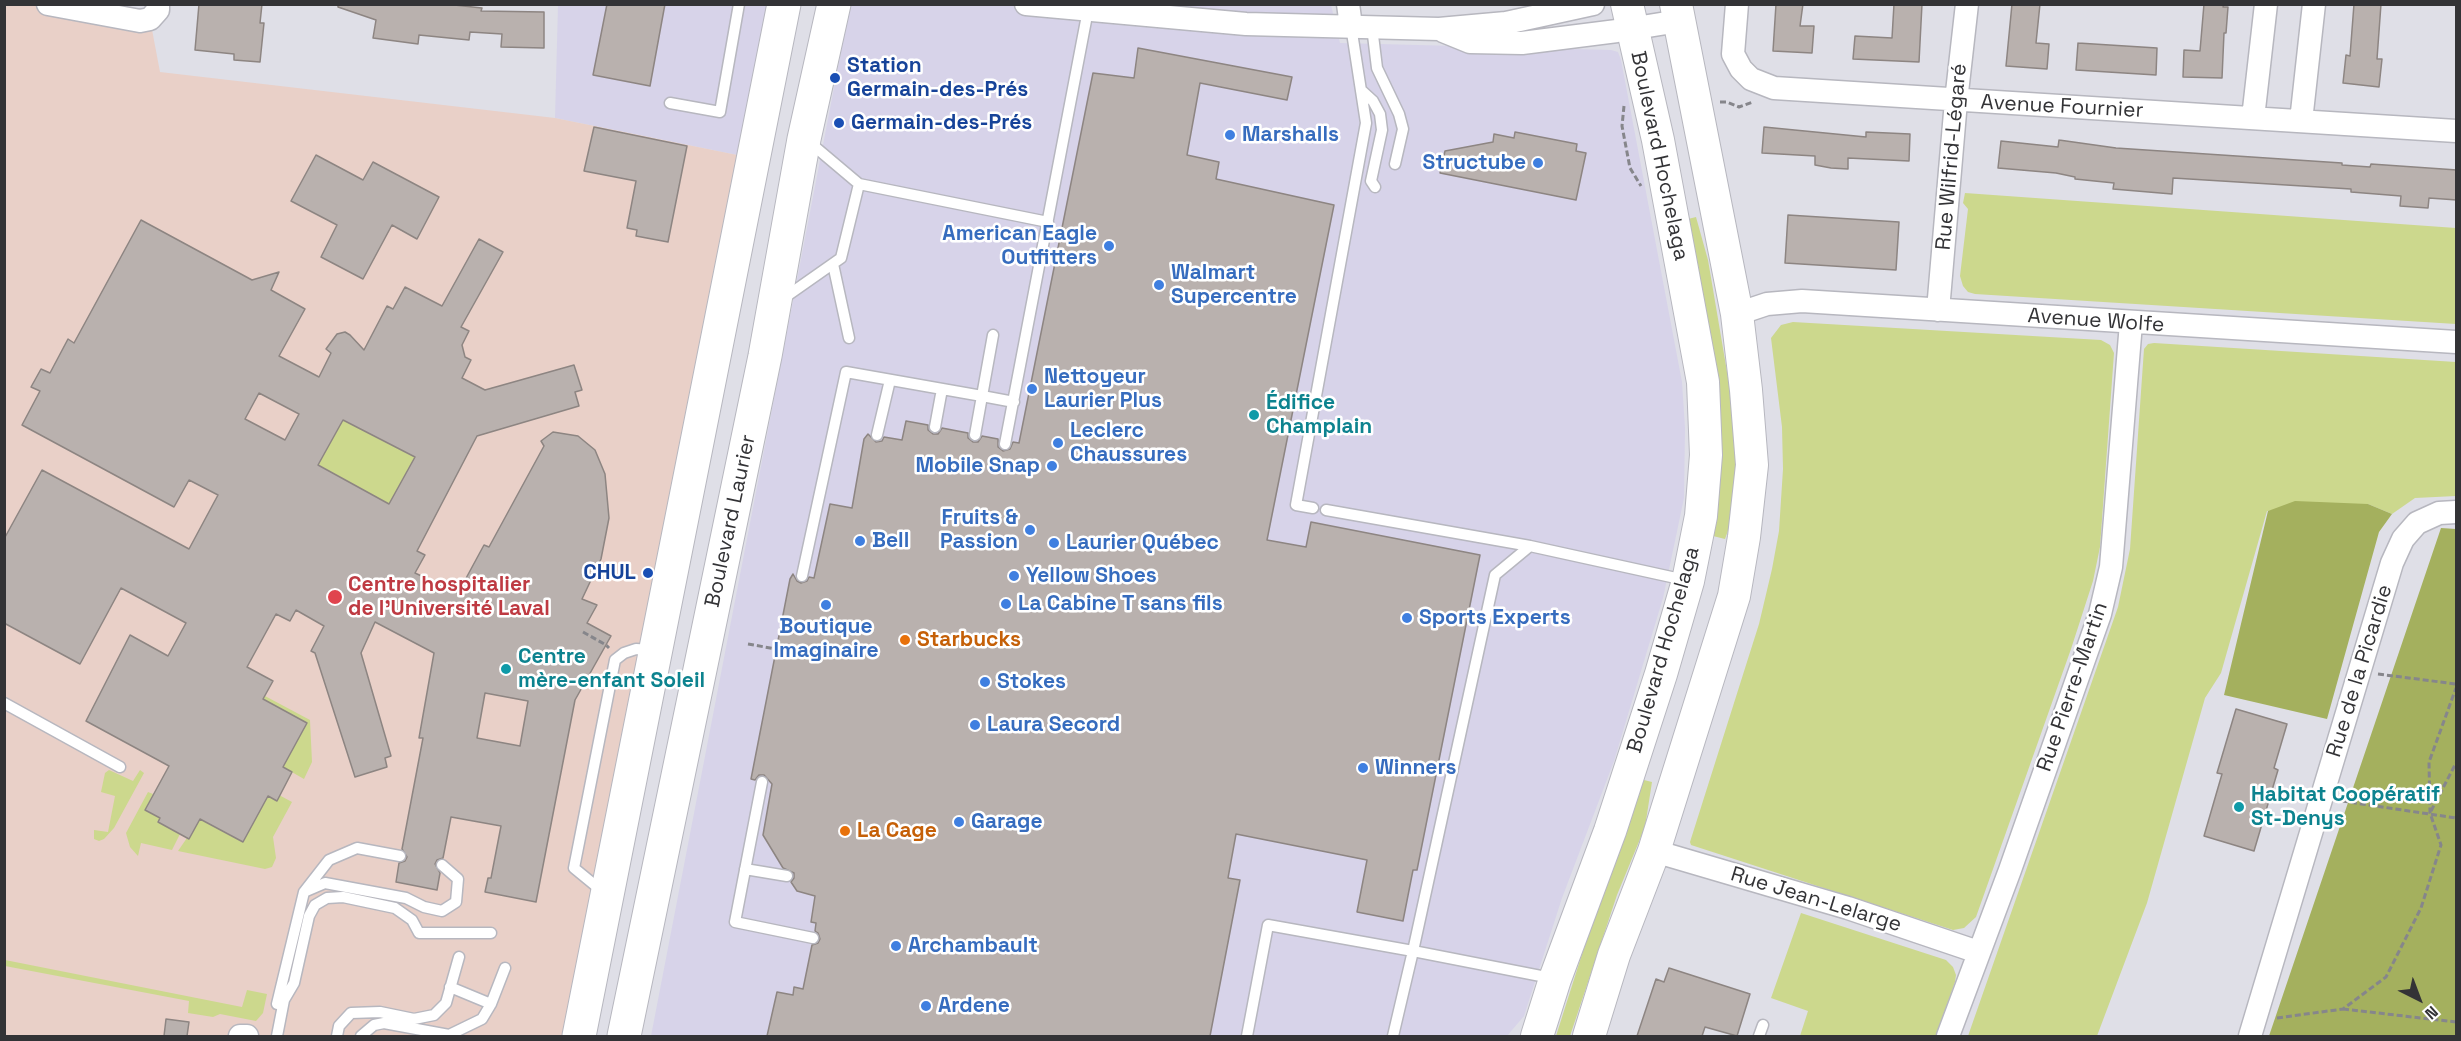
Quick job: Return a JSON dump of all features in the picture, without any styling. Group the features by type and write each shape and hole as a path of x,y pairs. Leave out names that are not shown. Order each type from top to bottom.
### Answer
{"main road":[{"path":"579,1036 784,4"},
{"name":"Boulevard Laurier","path":"624,1036 776,303 804,139 834,4"},
{"path":"1589,1036 1614,955 1654,851 1734,596 1744,537 1752,465 1737,314 1677,13"},
{"name":"Boulevard Hochelaga","path":"1537,1036 1555,979 1610,831 1661,674 1688,581 1701,516 1706,455 1705,402 1687,291 1658,140 1630,17"},
{"path":"1688,581 1734,596"}],"street":[{"path":"48,4 140,21 154,12"},
{"path":"1026,4 1088,10 1178,11 1246,24 1357,19 1439,29 1470,42 1522,43 1630,17 1677,13"},
{"path":"1439,29 1507,14 1593,4"},
{"name":"Avenue Fournier","path":"1737,4 1733,54 1741,69 1751,79 1761,85 1774,88 2457,131"},
{"name":"Rue Wilfrid-Légaré","path":"1938,310 1967,4"},
{"path":"2253,118 2266,4"},
{"path":"2301,121 2314,4"},
{"name":"Avenue Wolfe","path":"1737,314 1767,304 1802,301 2457,342"},
{"name":"Rue Pierre-Martin","path":"1948,1036 2100,615 2111,567 2131,323"},
{"name":"Rue de la Picardie","path":"2252,1029 2392,564 2403,539 2417,523 2439,513 2457,512"},
{"name":"Rue Jean-Lelarge","path":"1654,851 1848,909 1978,952"}],"lane":[{"path":"670,103 720,112 739,4"},
{"path":"1005,444 1088,10"},
{"path":"1313,508 1296,505 1366,123 1361,90 1357,19"},
{"path":"1357,19 1399,114 1402,129 1395,164"},
{"path":"1361,90 1373,101 1380,114 1382,130 1371,181 1375,187"},
{"path":"804,139 859,184 1048,222"},
{"path":"776,303 841,258 859,184"},
{"path":"833,264 849,338"},
{"path":"975,435 993,335"},
{"path":"802,576 846,372 1014,402"},
{"path":"877,435 890,380"},
{"path":"934,427 942,389"},
{"path":"1326,510 1530,546 1688,581"},
{"path":"1393,1036 1495,575 1530,546"},
{"path":"4,703 120,767"},
{"path":"762,782 735,922 813,938"},
{"path":"270,1036 304,892 329,860 357,848 400,856"},
{"path":"304,892 325,883 406,898 424,907 442,911 456,902 458,879 442,866"},
{"path":"745,869 788,876"},
{"path":"277,1036 284,1000 294,983 309,916 315,905 327,898 342,897 395,908 412,920 419,933 491,933"},
{"path":"1247,1036 1268,925 1555,979"},
{"path":"337,1036 339,1026 351,1013 380,1012 414,1019 434,1015 446,1003 459,957"},
{"path":"361,1036 374,1025 384,1023 449,1035 482,1019 491,1004 505,968"},
{"path":"450,987 491,1004"},
{"path":"1759,1036 1763,1025"}],"path":[{"path":"1696,104 1727,102 1739,107 1750,104 1756,99"},
{"path":"1626,100 1622,126 1630,168 1644,190"},
{"path":"583,632 606,645"},
{"path":"748,644 776,649"},
{"path":"2343,1009 2386,977 2421,908 2441,845 2430,813 2428,762 2457,686 2358,672"},
{"path":"2430,813 2457,763"},
{"path":"2322,798 2457,818"},
{"path":"2252,1029 2343,1009 2457,1022"}],"shaded area":[{"name":"Centre hospitalier de l'Université Laval","path":"5,5 48,5 150,19 160,72 555,118 752,158 579,1036 5,1036"},
{"path":"558,5 784,5 752,158 555,118"},
{"path":"850,5 1331,5 1340,43 1618,52 1682,382 1685,428 1684,498 1663,598 1614,761 1562,898 1524,1016 1507,1036 651,1036"}],"green space":[{"path":"1965,193 2456,228 2456,324 1975,294 1968,292 1963,286 1960,276 1968,209 1963,203"},
{"path":"1696,217 1708,260 1734,413 1736,481 1731,522 1725,539 1713,536 1721,470 1721,434 1719,398 1688,219"},
{"path":"1793,322 2101,340 2110,345 2114,353 2100,547 2093,581 1976,917 1964,928 1953,930 1691,845 1690,842 1759,624 1772,569 1779,531 1783,469 1782,427 1771,338 1781,325"},
{"path":"2148,344 2456,362 2456,496 2415,498 2392,514 2368,504 2267,511 2221,673 2205,698 2147,903 2097,1036 1968,1036 2118,607 2130,549 2144,349"},
{"path":"357,394 350,423 402,450 433,424 389,504 318,465"},
{"path":"2295,501 2368,504 2392,514 2379,532 2327,719 2224,695 2268,511"},
{"path":"2441,528 2456,529 2456,1036 2269,1036"},
{"path":"265,696 310,720 312,762 304,779 283,767 307,723 263,699"},
{"path":"109,770 133,781 140,770 144,773 114,828 99,841 94,839 94,830 108,832 115,796 101,792 105,773"},
{"path":"1644,780 1652,782 1645,827 1617,895 1570,1036 1556,1036 1583,951"},
{"path":"148,792 153,794 145,810 160,818 159,822 180,834 172,850 141,843 138,856 130,847 126,833"},
{"path":"279,795 292,802 273,837 276,858 272,867 265,869 178,851 200,819 268,796"},
{"path":"1801,913 1946,960 1953,967 1956,975 1936,1036 1800,1036 1808,1011 1771,998"},
{"path":"5,960 242,1007 247,990 267,994 263,1013 256,1021 220,1014 213,1017 188,1013 189,1001 5,966"}],"building":[{"path":"199,4 262,4 260,23 264,23 260,62 234,60 234,54 195,50"},
{"path":"338,4 445,4 482,8 481,11 544,12 544,48 501,47 502,34 470,32 469,40 419,35 418,44 373,38 376,20 338,7"},
{"path":"607,4 665,4 650,86 593,75"},
{"path":"1776,4 1803,4 1800,26 1814,26 1812,53 1773,51"},
{"path":"1894,4 1922,4 1919,62 1853,59 1855,36 1892,38"},
{"path":"2012,4 2040,4 2036,43 2049,44 2047,69 2006,66"},
{"path":"2204,4 2224,4 2223,7 2228,7 2222,78 2183,77 2184,50 2200,51"},
{"path":"2354,4 2381,4 2377,59 2382,59 2379,87 2343,83 2346,55 2350,56"},
{"path":"2078,43 2157,48 2156,75 2076,70"},
{"name":"Laurier Québec","path":"1138,48 1292,77 1287,100 1200,83 1187,155 1219,162 1216,179 1334,205 1267,540 1306,547 1311,522 1480,555 1417,870 1413,870 1403,921 1357,912 1367,860 1236,834 1228,878 1240,880 1210,1036 767,1036 777,992 793,995 794,987 803,989 812,945 818,943 820,939 815,931 816,923 811,922 815,896 797,891 791,882 794,873 783,868 763,835 772,784 764,775 759,775 755,780 751,779 790,579 793,574 801,583 807,581 809,577 814,578 830,504 852,508 864,439 868,434 876,442 882,441 884,437 902,440 906,421 928,425 928,430 933,434 938,434 942,428 968,433 968,438 973,442 978,442 982,436 998,439 998,447 1003,451 1010,449 1013,442 1019,443 1093,73 1134,78"},
{"path":"594,127 687,146 668,242 636,236 637,230 627,228 636,181 584,171"},
{"path":"1764,127 1866,137 1866,132 1910,134 1909,161 1848,158 1848,169 1815,165 1815,156 1762,153"},
{"path":"1515,132 1577,144 1576,151 1586,153 1576,200 1440,173 1445,151 1493,142 1494,134 1514,138"},
{"path":"2059,140 2116,148 2342,163 2342,165 2370,167 2371,164 2457,170 2457,200 2429,198 2428,208 2400,206 2401,196 2351,192 2351,189 2173,178 2172,194 2113,189 2114,183 2075,179 2075,177 2056,173 1998,168 2001,141 2058,147"},
{"path":"316,155 363,180 373,162 439,197 417,239 392,225 363,279 321,257 337,225 291,201"},
{"path":"1788,215 1899,222 1896,270 1785,263"},
{"path":"141,220 252,280 279,272 271,290 305,309 279,356 319,377 331,353 326,349 337,334 345,332 364,350 387,306 393,309 405,287 442,306 479,239 503,252 461,327 469,331 462,345 465,357 471,360 462,378 485,390 574,365 582,390 575,392 579,406 477,436 417,551 425,555 415,573 458,593 484,545 489,547 544,446 541,441 553,432 578,436 595,450 605,474 609,518 601,559 582,599 597,605 587,623 611,636 575,700 536,902 485,892 488,878 491,878 501,826 451,817 443,858 437,860 435,864 440,873 437,890 396,882 399,863 405,861 407,857 402,849 423,738 419,738 434,653 375,622 361,653 391,756 385,758 387,767 355,777 315,653 311,651 324,626 296,610 290,621 276,614 247,667 273,681 263,699 307,723 283,767 292,772 277,801 268,796 243,842 200,819 189,839 158,822 160,818 145,810 169,766 86,721 130,635 168,656 186,623 121,588 80,664 4,623 4,539 42,470 189,549 218,495 189,480 174,507 22,425 40,391 31,387 41,369 50,373 68,339 74,343","holes":["259,393 299,414 285,440 245,419","343,420 415,457 389,504 318,465","485,693 528,701 520,746 477,738"]},
{"name":"Habitat Coopératif St-Denys","path":"2236,709 2287,724 2274,768 2278,770 2254,851 2204,836 2222,774 2217,773"},
{"path":"1669,968 1750,994 1737,1036 1705,1027 1702,1036 1637,1036 1656,979 1664,982"},
{"path":"166,1019 189,1022 187,1036 164,1036"}],"place":[{"name":"Station Germain-des-Prés","path":"835,78"},
{"name":"Germain-des-Prés","path":"839,123"},
{"name":"Marshalls","path":"1230,135"},
{"name":"Structube","path":"1538,163"},
{"name":"American Eagle Outfitters","path":"1109,246"},
{"name":"Walmart Supercentre","path":"1159,285"},
{"name":"Nettoyeur Laurier Plus","path":"1032,389"},
{"name":"Édifice Champlain","path":"1254,415"},
{"name":"Leclerc Chaussures","path":"1058,443"},
{"name":"Mobile Snap","path":"1052,466"},
{"name":"Fruits & Passion","path":"1030,530"},
{"name":"Bell","path":"860,541"},
{"name":"Laurier Québec","path":"1054,543"},
{"name":"CHUL","path":"648,573"},
{"name":"Yellow Shoes","path":"1014,576"},
{"name":"Centre hospitalier de l'Université Laval","path":"335,597"},
{"name":"La Cabine T sans fils","path":"1006,604"},
{"name":"Boutique Imaginaire","path":"826,605"},
{"name":"Sports Experts","path":"1407,618"},
{"name":"Starbucks","path":"905,640"},
{"name":"Centre mère-enfant Soleil","path":"506,669"},
{"name":"Stokes","path":"985,682"},
{"name":"Laura Secord","path":"975,725"},
{"name":"Winners","path":"1363,768"},
{"name":"Habitat Coopératif St-Denys","path":"2239,807"},
{"name":"Garage","path":"959,822"},
{"name":"La Cage","path":"845,831"},
{"name":"Archambault","path":"896,946"},
{"name":"Ardene","path":"926,1006"}]}
